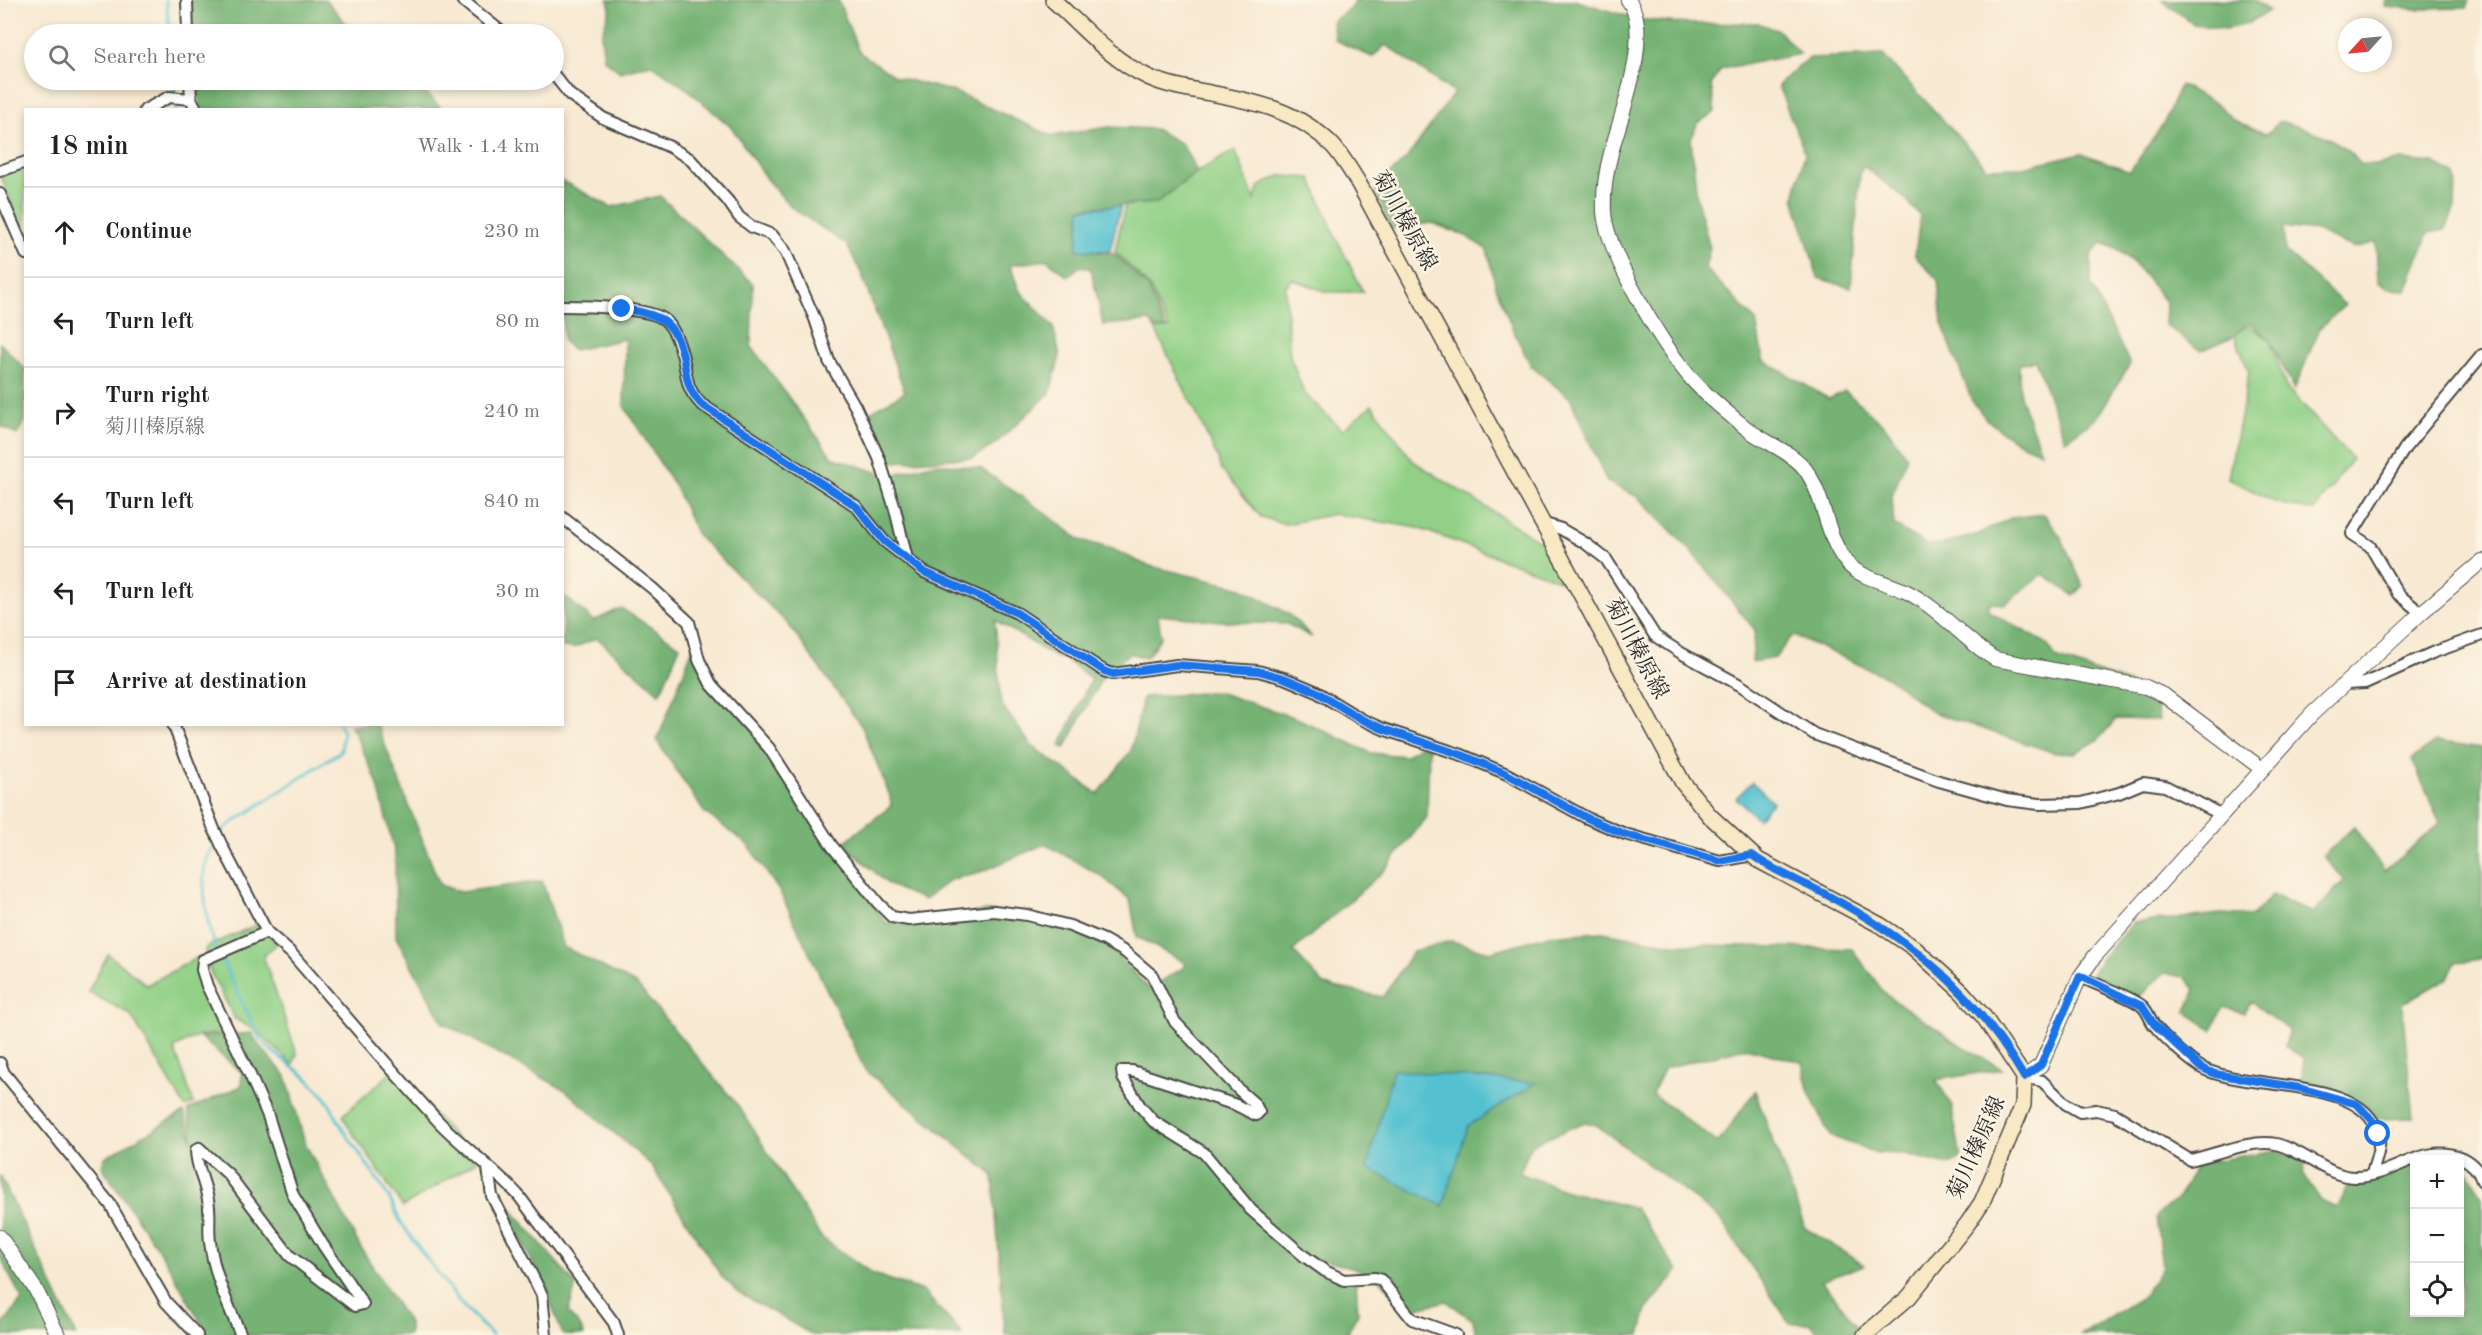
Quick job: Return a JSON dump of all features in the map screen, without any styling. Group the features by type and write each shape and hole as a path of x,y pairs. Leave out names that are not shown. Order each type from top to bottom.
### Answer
{"main road":[{"name":"菊川榛原線","path":"1053,0 1118,60 1150,78 1259,103 1289,113 1313,127 1335,148 1359,184 1545,524 1609,648 1683,783 1710,816 1752,855 1770,867 1880,925 1914,948 1962,992 1984,1017 2024,1077 2023,1106 1982,1202 1910,1297 1865,1335"}],"street":[{"path":"187,0 188,24"},
{"path":"462,0 492,24"},
{"path":"1628,0 1637,19 1637,48 1631,84 1610,155 1605,182 1604,213 1610,242 1632,286 1667,346 1689,376 1749,431 1805,469 1832,530 1836,548 1857,571 1908,592 1927,604 1974,646 1995,659 2146,687 2165,696 2262,769"},
{"path":"564,88 570,95 603,117 670,147 690,159 728,201 739,217 752,227 772,235 785,251 815,319 829,361 855,406 879,458 907,559"},
{"path":"187,99 188,90"},
{"path":"149,108 169,97 187,99 195,108"},
{"path":"0,171 24,163"},
{"path":"0,194 24,249"},
{"path":"564,306 645,312 666,320 675,334 683,356 685,377 694,397 701,404 856,506 884,541 924,572 1017,613 1113,674 1177,665 1258,671 1284,678 1315,691 1361,719 1383,729 1462,755 1507,774 1587,818 1624,834 1720,861 1752,855"},
{"path":"2421,614 2398,594 2370,546 2352,534 2405,448 2482,355"},
{"path":"564,519 652,588 689,622 699,660 711,684 769,748 832,846 878,903 892,916 909,920 994,911 1027,915 1070,926 1125,952 1152,975 1175,1022 1255,1104 1260,1112 1256,1115 1236,1105 1143,1074 1122,1071 1122,1078 1140,1106 1153,1121 1204,1153 1251,1210 1311,1261 1344,1281 1375,1278 1381,1280 1412,1319 1456,1335"},
{"path":"1545,524 1561,529 1606,559 1655,636 1740,685 1784,716 1822,738 1939,781 2007,800 2039,804 2081,802 2119,793 2143,783 2164,786 2222,815"},
{"path":"2024,1077 2041,1065 2080,976 2095,956 2312,714 2482,561"},
{"path":"2345,684 2365,684 2432,653 2482,635"},
{"path":"174,726 215,832 267,932 291,953 440,1123 488,1168 506,1180 614,1323 618,1335"},
{"path":"241,1335 220,1287 209,1241 210,1210 196,1159 196,1150 199,1148 228,1174 290,1256 355,1306 363,1304 293,1195 268,1116 207,986 202,970 203,960 267,932"},
{"path":"2080,976 2142,1006 2154,1024 2200,1067 2215,1074 2300,1088 2357,1104 2372,1120 2378,1134 2379,1147 2372,1174"},
{"path":"0,1063 4,1073 110,1204 166,1302 197,1335"},
{"path":"2024,1077 2042,1081 2066,1104 2080,1112 2096,1110 2115,1114 2190,1160 2247,1146 2275,1144 2350,1176 2372,1174 2433,1153 2456,1155 2472,1162 2482,1181"},
{"path":"488,1168 492,1196 542,1295 546,1335"},
{"path":"0,1237 49,1311 58,1335"}],"green space":[{"path":"186,0 326,0 346,24 190,24"},
{"path":"608,0 838,0 859,52 896,77 955,92 1052,136 1109,127 1155,129 1182,144 1197,172 1156,203 1081,208 1077,249 1115,254 1148,287 1166,329 1155,329 1150,321 1103,325 1091,269 1081,266 1067,276 1047,260 1010,265 1019,290 1053,326 1060,356 1050,393 993,446 973,458 890,462 860,418 905,392 861,273 847,245 791,207 767,180 732,128 688,90 651,64 620,72 604,59 601,35 610,9"},
{"path":"1354,0 1574,0 1637,19 1688,24 1758,23 1779,31 1800,54 1721,69 1711,85 1715,112 1697,124 1691,140 1697,199 1710,248 1705,268 1756,321 1763,360 1829,399 1845,391 1885,426 1907,457 1892,496 1894,525 1926,545 1943,544 1979,534 2011,518 2044,514 2062,539 2083,586 2074,596 2043,574 2005,604 1990,603 1988,611 2046,643 2056,658 2128,683 2156,706 2159,720 2116,719 2098,740 2075,753 2055,753 1932,712 1889,678 1795,636 1790,638 1775,658 1752,662 1755,630 1691,551 1638,497 1607,482 1570,398 1531,366 1513,330 1496,287 1487,250 1466,236 1432,223 1390,229 1375,188 1407,158 1454,93 1386,45 1372,57 1335,40 1332,22 1354,5"},
{"path":"2162,0 2254,0 2269,11 2247,24 2226,29 2193,24"},
{"path":"2386,0 2469,0 2466,8 2415,9 2385,6"},
{"path":"1883,55 1987,168 2023,167 2081,153 2130,171 2164,123 2180,85 2216,103 2234,120 2267,134 2280,121 2324,136 2342,147 2361,164 2378,165 2401,160 2434,163 2456,176 2455,208 2445,230 2428,233 2406,290 2389,289 2378,282 2376,242 2354,248 2316,231 2283,227 2285,251 2345,305 2320,328 2294,390 2270,340 2250,323 2232,337 2201,351 2165,325 2166,303 2138,267 2121,252 2101,243 2091,255 2091,285 2130,364 2096,419 2065,440 2035,360 2019,364 2020,396 2041,452 2012,439 1986,419 1972,401 1942,323 1938,280 1915,256 1920,216 1907,200 1863,166 1860,174 1851,288 1818,278 1794,198 1805,153 1778,86 1810,58"},
{"path":"198,90 423,90 441,108 200,108"},
{"path":"1235,150 1255,200 1258,187 1280,176 1311,178 1334,233 1363,292 1327,292 1292,279 1285,287 1290,356 1304,393 1342,430 1372,405 1413,461 1552,549 1567,583 1418,528 1334,514 1286,524 1261,517 1221,469 1217,456 1155,329 1169,328 1149,286 1115,251 1125,205 1157,203 1197,172"},
{"path":"24,167 24,235 1,177"},
{"path":"564,182 611,207 660,196 753,284 751,346 832,457 888,476 935,463 980,468 1080,540 1112,549 1146,565 1242,588 1289,614 1312,637 1287,624 1231,622 1158,615 1161,637 1146,658 1130,653 1102,678 1065,748 1060,746 1091,679 1065,659 1055,657 995,620 1001,704 1031,745 1098,794 1131,751 1143,697 1218,692 1299,719 1371,753 1406,756 1419,745 1429,748 1427,817 1384,871 1293,951 1324,985 1383,997 1413,951 1451,941 1490,952 1546,936 1602,932 1673,944 1852,949 1885,994 1961,1045 2002,1069 1936,1080 1951,1104 1961,1157 1952,1164 1905,1154 1877,1153 1830,1136 1808,1090 1802,1062 1745,1048 1665,1068 1652,1094 1718,1143 1755,1091 1805,1228 1864,1265 1822,1281 1860,1329 1852,1335 1819,1335 1811,1323 1790,1324 1719,1218 1596,1125 1585,1122 1531,1145 1520,1173 1563,1190 1635,1208 1678,1271 1647,1309 1640,1335 1476,1335 1473,1320 1446,1301 1406,1311 1381,1280 1355,1268 1308,1257 1356,1281 1358,1313 1346,1335 1005,1335 993,1175 865,1070 780,892 748,845 704,812 657,741 694,645 886,923 989,911 1053,922 1110,947 1149,989 1186,966 1182,961 1137,937 1130,900 1100,875 1045,844 983,871 950,880 924,900 889,885 843,843 891,806 890,796 862,727 788,624 697,535 674,485 624,406 625,339 573,350 564,342"},
{"path":"2246,324 2270,340 2286,387 2352,459 2314,511 2277,503 2228,478 2249,373 2235,335"},
{"path":"0,343 24,368 24,422 17,435 0,425"},
{"path":"564,596 594,621 621,608 680,646 660,694 597,638 574,648 564,647"},
{"path":"351,726 377,726 440,885 461,892 542,881 564,947 636,984 739,1107 821,1237 873,1274 923,1291 963,1335 813,1335 739,1293 721,1276 651,1165 565,1090 443,1023 396,937 395,854 377,782"},
{"path":"2436,741 2482,748 2482,959 2456,962 2448,978 2402,1004 2413,1118 2374,1119 2359,1102 2301,1082 2304,1058 2285,1047 2289,1030 2251,1002 2244,1013 2223,1007 2212,1030 2186,1012 2195,989 2184,977 2164,973 2139,997 2092,975 2102,957 2133,923 2221,914 2253,916 2272,895 2314,913 2344,880 2323,856 2354,827 2384,871 2440,823 2412,759"},
{"path":"259,924 277,944 263,956 297,1054 293,1065 258,1032 235,1019 206,964 206,947"},
{"path":"108,954 147,985 198,957 223,1033 197,1036 174,1048 194,1103 185,1107 130,1014 88,992"},
{"path":"252,1033 258,1044 286,1076 305,1143 362,1250 409,1324 409,1335 208,1335 164,1258 102,1167 104,1158 184,1112 194,1149 188,1110 241,1086 242,1073 200,1037"},
{"path":"394,1070 477,1161 403,1207 348,1126 343,1115"},
{"path":"2275,1150 2305,1161 2303,1174 2321,1201 2336,1208 2350,1182 2365,1181 2410,1165 2410,1317 2464,1317 2464,1165 2482,1197 2482,1335 2081,1335 2144,1296 2162,1268 2156,1216 2179,1197 2197,1164"},
{"path":"0,1175 76,1335 0,1335 0,1329 22,1299 0,1257"},
{"path":"496,1191 576,1285 568,1313 580,1326 584,1335 563,1335 541,1278"}],"water":[{"path":"1121,205 1110,251 1077,250 1081,209"},
{"path":"1752,782 1773,802 1758,819 1736,798"},
{"path":"1393,1070 1536,1083 1468,1126 1443,1206 1367,1168"}],"waterway":[{"path":"166,0 169,24"},
{"path":"175,90 176,108"},
{"path":"220,836 226,827 341,751 343,732 340,726"},
{"path":"217,842 207,858 204,878 208,918 217,950"},
{"path":"220,956 260,1039 305,1076 326,1098 343,1129 389,1197 400,1221 412,1239 463,1306 492,1335"}],"route":[{"path":"622,309 645,312 666,320 675,334 683,356 685,377 694,397 701,404 856,506 884,541 924,572 1017,613 1104,671 1113,674 1177,665 1258,671 1284,678 1315,691 1361,719 1383,729 1462,755 1507,774 1587,818 1624,834 1720,861 1752,855 1770,867 1880,925 1914,948 1962,992 1984,1017 2024,1077 2041,1065 2080,976 2142,1006 2154,1024 2200,1067 2215,1074 2300,1088 2357,1104 2372,1120 2378,1134"}]}
